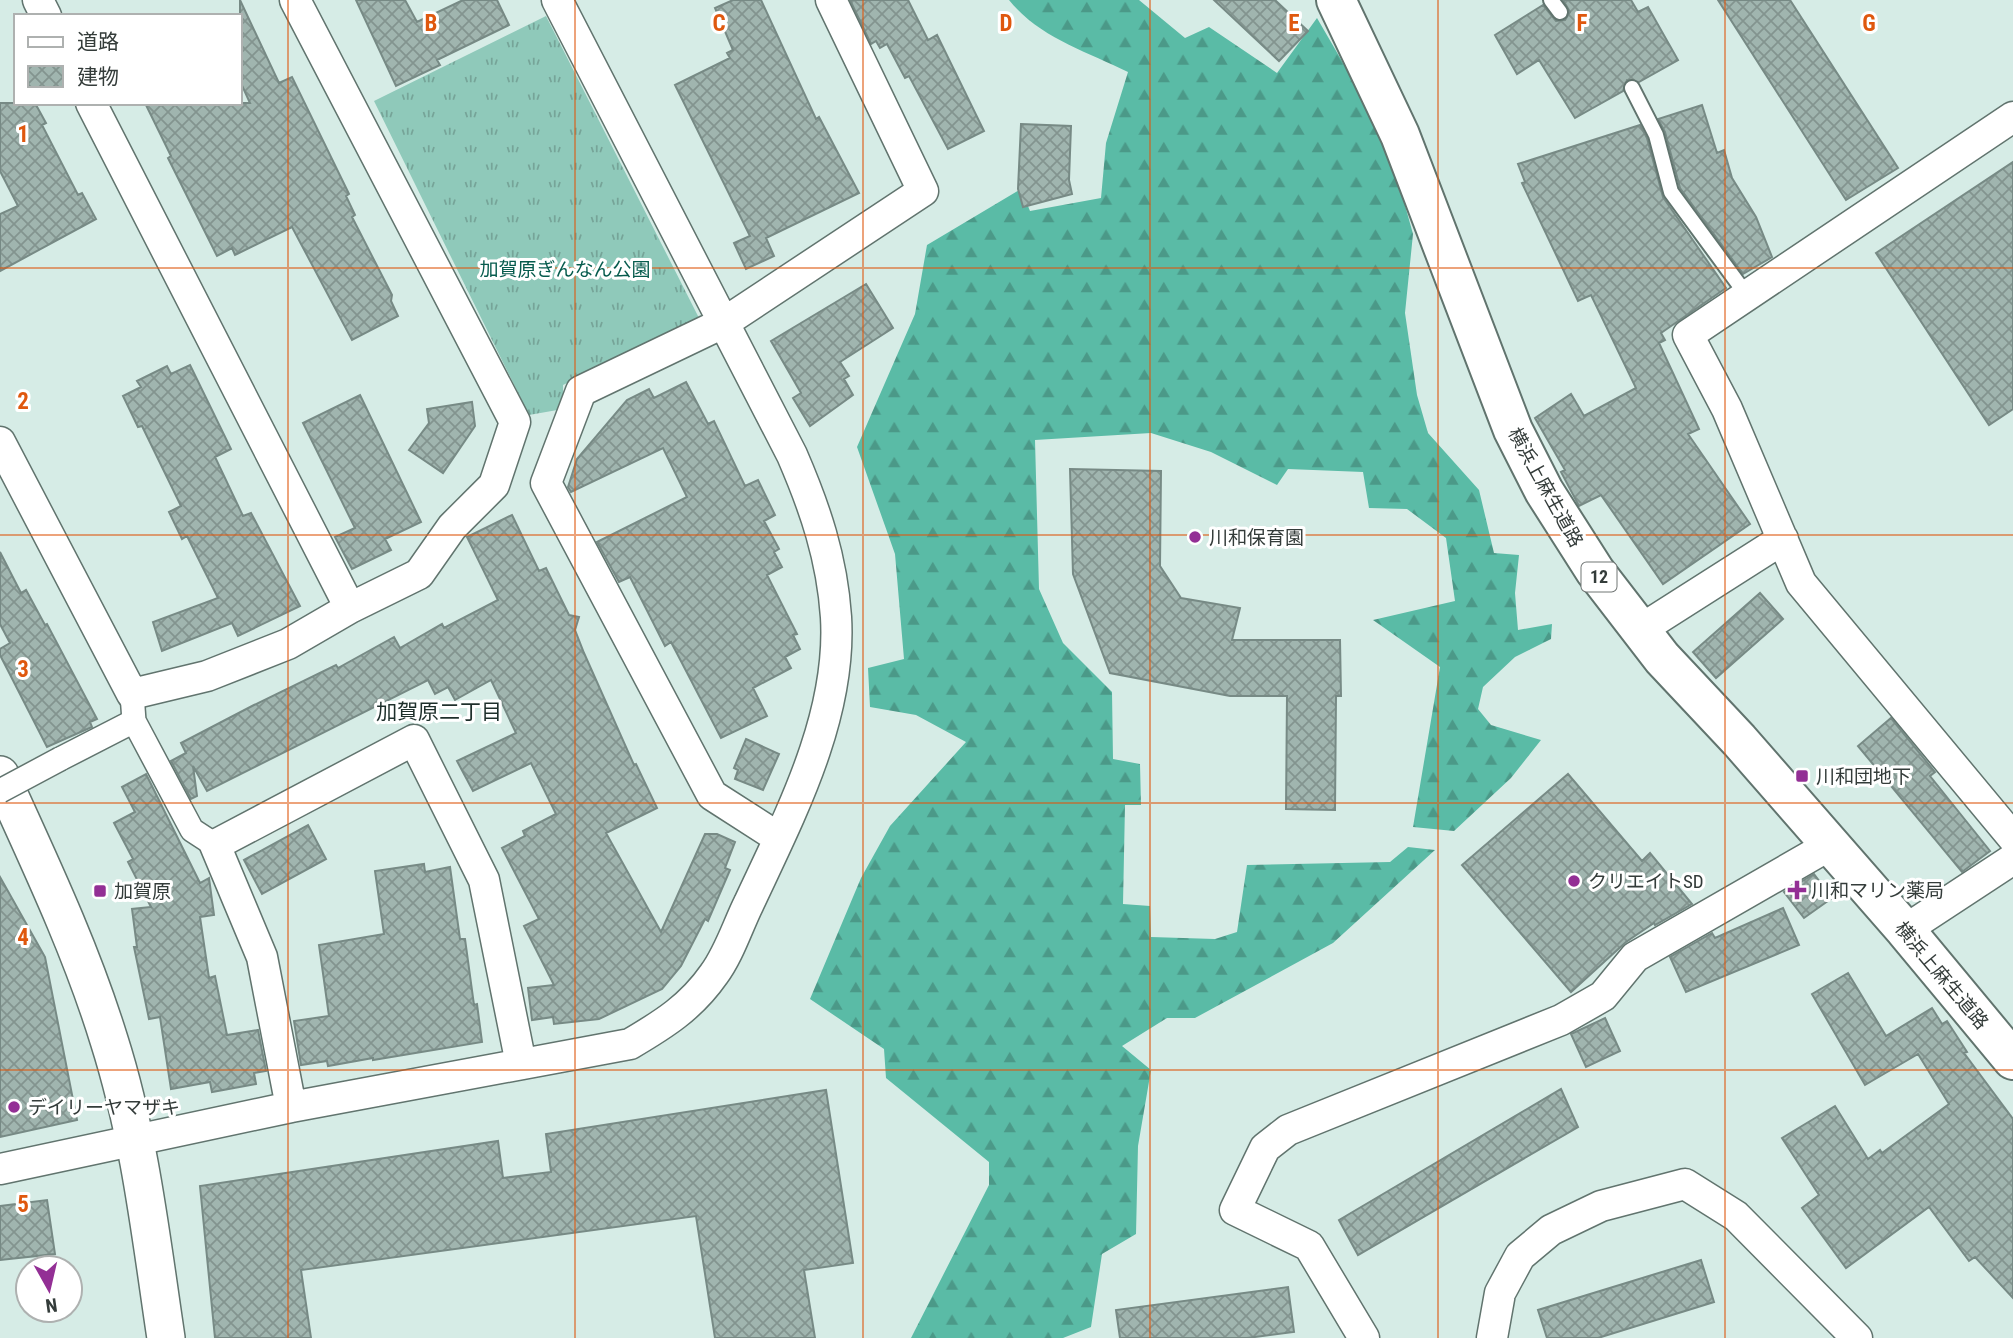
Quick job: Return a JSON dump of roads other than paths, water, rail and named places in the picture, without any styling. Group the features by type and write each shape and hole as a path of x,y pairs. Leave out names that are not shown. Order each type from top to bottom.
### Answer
{"main road":[{"name":"横浜上麻生道路","path":"1336,0 1399,135 1513,430 1544,491 1587,560 1662,658 1905,930 2013,1060"}],"street":[{"path":"0,791 60,759 133,708 288,644 350,608 419,574 452,527 494,485 515,422 295,0"},
{"path":"0,1169 291,1107 629,1044 677,1017 716,973 779,838 824,724 834,662 836,618 818,514 792,455 557,0"},
{"path":"779,838 712,794 546,483 581,391 725,322 923,191 831,0"},
{"path":"92,105 350,608"},
{"path":"2013,117 1688,335 1727,409 1801,583 2013,838"},
{"path":"0,442 192,830 215,845 262,957 291,1107"},
{"path":"1640,630 1783,538"},
{"path":"215,845 414,740 484,880 521,1064"},
{"path":"0,775 79,950 110,1043 136,1141 166,1338"},
{"path":"1364,1338 1309,1246 1235,1210 1265,1148 1288,1130 1561,1020 1603,996 1635,957 1830,845"},
{"path":"1905,930 2013,859"},
{"path":"1484,1337 1500,1293 1520,1256 1552,1230 1601,1206 1685,1184 1736,1216 1857,1338"}],"lane":[{"path":"1632,88 1656,135 1671,192 1746,294"}],"place":[{"name":"川和保育園","path":"1195,537"},
{"name":"川和団地下","path":"1802,776"},
{"name":"クリエイトSD","path":"1574,881"},
{"name":"川和マリン薬局","path":"1797,890"},
{"name":"加賀原","path":"100,891"},
{"name":"デイリーヤマザキ","path":"14,1107"}],"district":[{"name":"加賀原二丁目","path":"439,712"}],"park label":[{"name":"加賀原ぎんなん公園","path":"565,269"}]}
